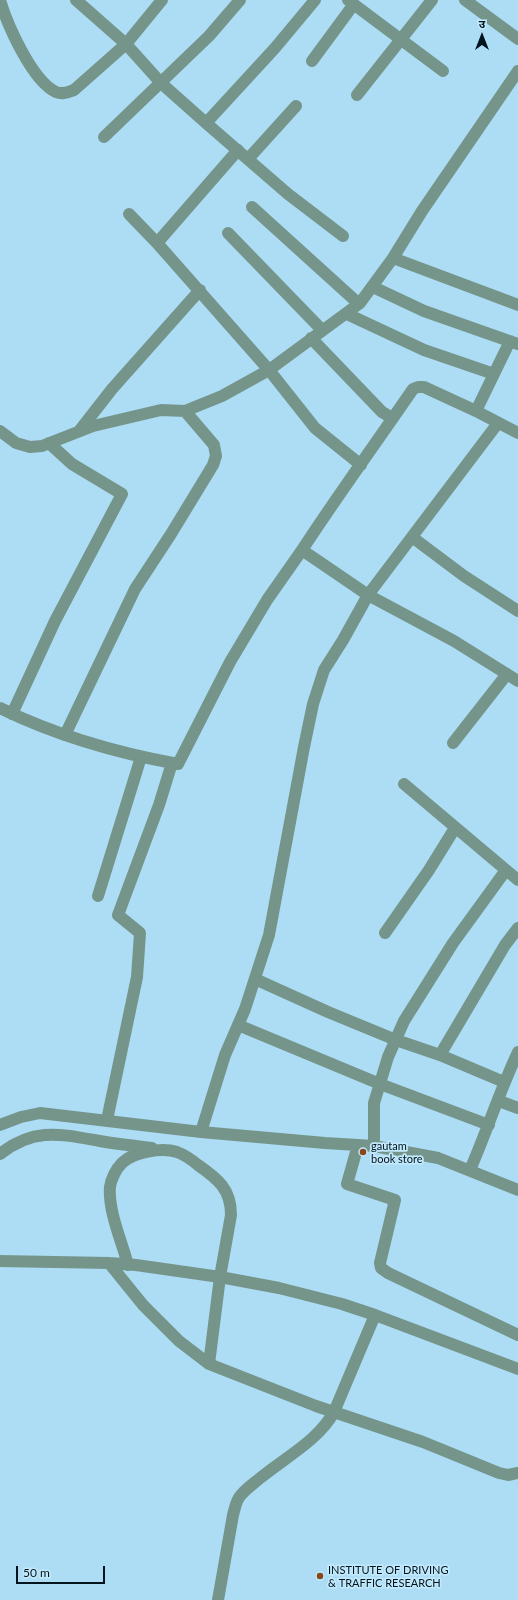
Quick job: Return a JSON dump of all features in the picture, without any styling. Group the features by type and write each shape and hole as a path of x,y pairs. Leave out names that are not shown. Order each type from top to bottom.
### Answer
{"street":[{"path":"0,0 15,40 44,84 57,92 65,94 74,90 126,44 162,0"},
{"path":"76,0 126,44 161,83 206,123 288,194 343,236"},
{"path":"104,137 209,36 240,0"},
{"path":"206,123 275,48 315,0"},
{"path":"357,95 432,0"},
{"path":"465,0 518,39"},
{"path":"312,61 351,2 443,71"},
{"path":"0,431 16,443 30,447 42,446 80,430 161,410 185,411 222,396 269,370 359,304 393,258 422,211 518,70"},
{"path":"248,159 296,106"},
{"path":"157,243 238,150"},
{"path":"252,207 359,304"},
{"path":"129,214 200,290 269,370 315,428 361,465"},
{"path":"228,233 322,330"},
{"path":"393,258 518,304"},
{"path":"373,287 424,311 514,342 494,374 476,411"},
{"path":"80,430 108,395 200,290"},
{"path":"347,314 424,350 494,374"},
{"path":"311,338 382,412 392,418"},
{"path":"0,708 65,735 141,758 178,764 230,662 267,600 302,550 334,500 361,465 412,389 424,387 476,411 518,433"},
{"path":"65,735 135,589 213,465 216,456 214,445 185,411"},
{"path":"201,1132 225,1055 255,979 269,935 292,806 313,704 324,670 343,640 368,595 498,423"},
{"path":"12,714 55,621 122,494 72,464 49,443"},
{"path":"412,537 464,576 518,611"},
{"path":"302,550 368,595 454,641 518,681"},
{"path":"453,743 506,674"},
{"path":"98,896 141,758"},
{"path":"107,1120 137,977 140,933 118,914 159,804 172,763"},
{"path":"404,784 518,880"},
{"path":"385,933 429,870 455,828"},
{"path":"374,1146 374,1103 388,1057 404,1021 453,943 506,870"},
{"path":"440,1055 505,945 518,928"},
{"path":"255,979 328,1012 396,1040 440,1055 504,1082"},
{"path":"238,1025 380,1084 489,1125"},
{"path":"470,1170 489,1125 504,1082 518,1052"},
{"path":"498,1101 518,1108"},
{"path":"0,1125 21,1117 40,1113 201,1132 374,1146 438,1158 518,1190"},
{"path":"0,1154 25,1138 59,1133 176,1152 215,1176 221,1183 229,1198 231,1216 220,1277 209,1364"},
{"path":"358,1145 347,1184 394,1200 380,1263 381,1268 396,1277 518,1335"},
{"path":"128,1265 112,1207 110,1188 113,1176 122,1163 136,1155 148,1151 163,1150"},
{"path":"0,1261 109,1263 220,1277 279,1288 342,1304 375,1315 518,1369"},
{"path":"109,1263 143,1305 179,1341 209,1364 334,1412 423,1442 499,1474 508,1475 518,1473"},
{"path":"218,1600 233,1515 240,1495 274,1466 311,1439 328,1423 375,1315"}],"place":[{"name":"gautam book store","path":"363,1152"},
{"name":"INSTITUTE OF DRIVING & TRAFFIC RESEARCH","path":"320,1576"}]}
